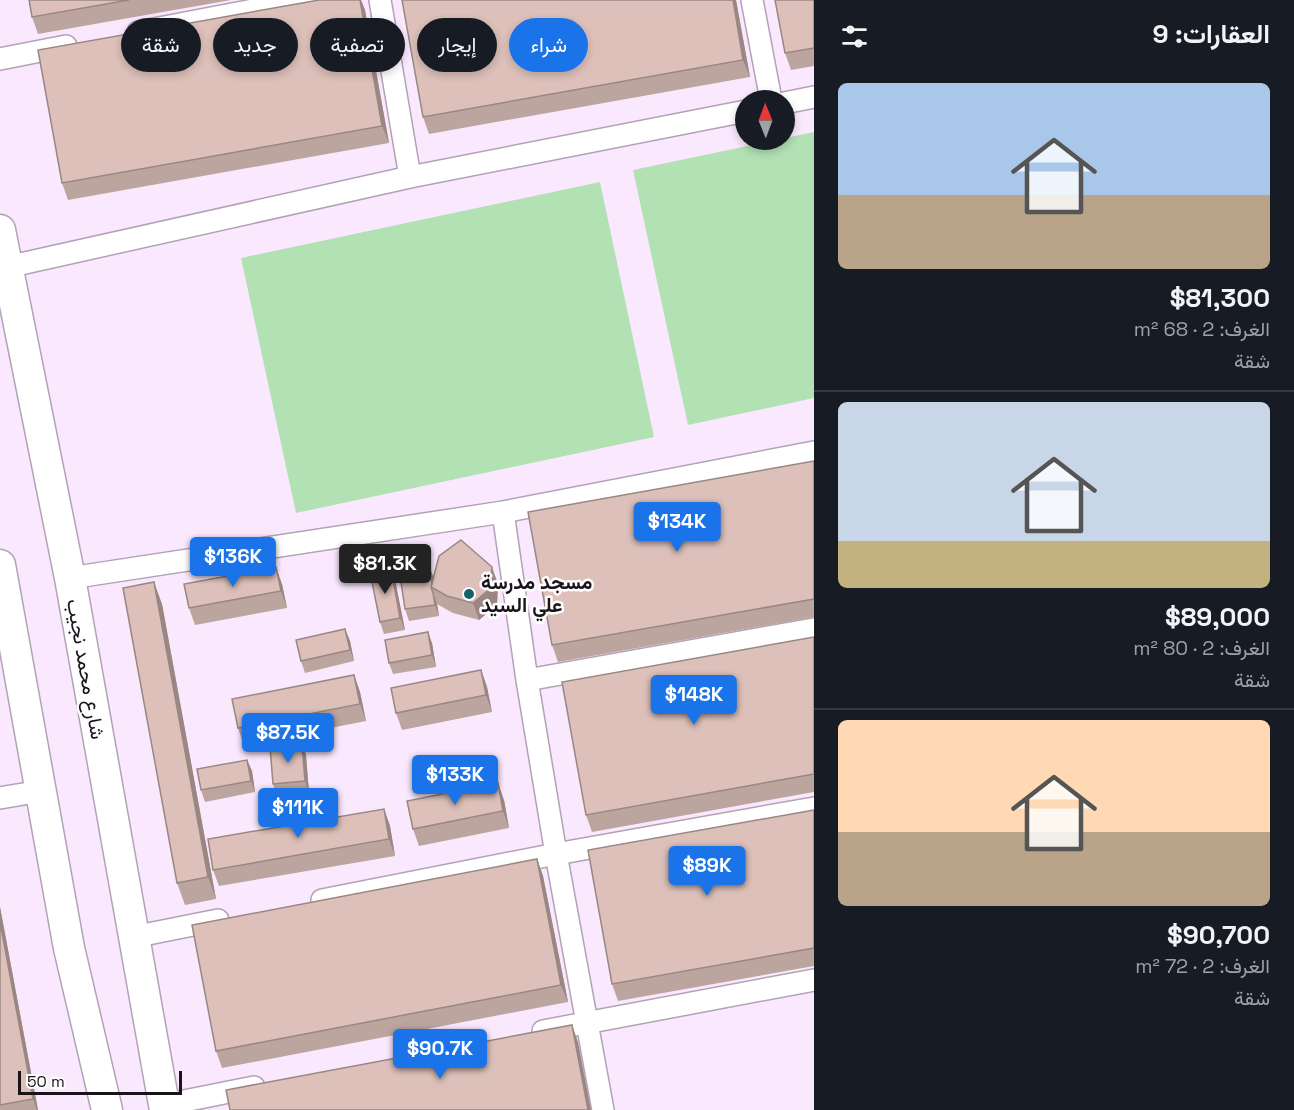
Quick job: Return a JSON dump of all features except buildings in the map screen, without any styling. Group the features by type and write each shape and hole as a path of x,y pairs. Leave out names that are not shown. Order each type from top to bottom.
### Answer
{"main road":[{"name":"شارع محمد نجيب","path":"0,230 70,578 165,1107"},
{"path":"0,564 69,948 107,1110"}],"street":[{"path":"118,36 306,0"},
{"path":"380,0 410,177"},
{"path":"752,0 769,90"},
{"path":"0,59 82,43"},
{"path":"795,101 814,97"},
{"path":"7,267 410,177 735,113"},
{"path":"70,578 503,512 814,452"},
{"path":"503,512 527,680 556,854 603,1110"},
{"path":"527,680 814,630"},
{"path":"0,798 41,792"},
{"path":"298,905 556,854 814,808"},
{"path":"133,937 239,916"},
{"path":"529,1034 814,980"},
{"path":"165,1107 270,1084"}],"green space":[{"path":"814,132 814,398 688,425 633,170 735,149 795,150 795,136"},
{"path":"600,182 654,437 296,513 241,258"}],"place":[{"name":"مسجد مدرسة علي السيد","path":"469,594"}]}
